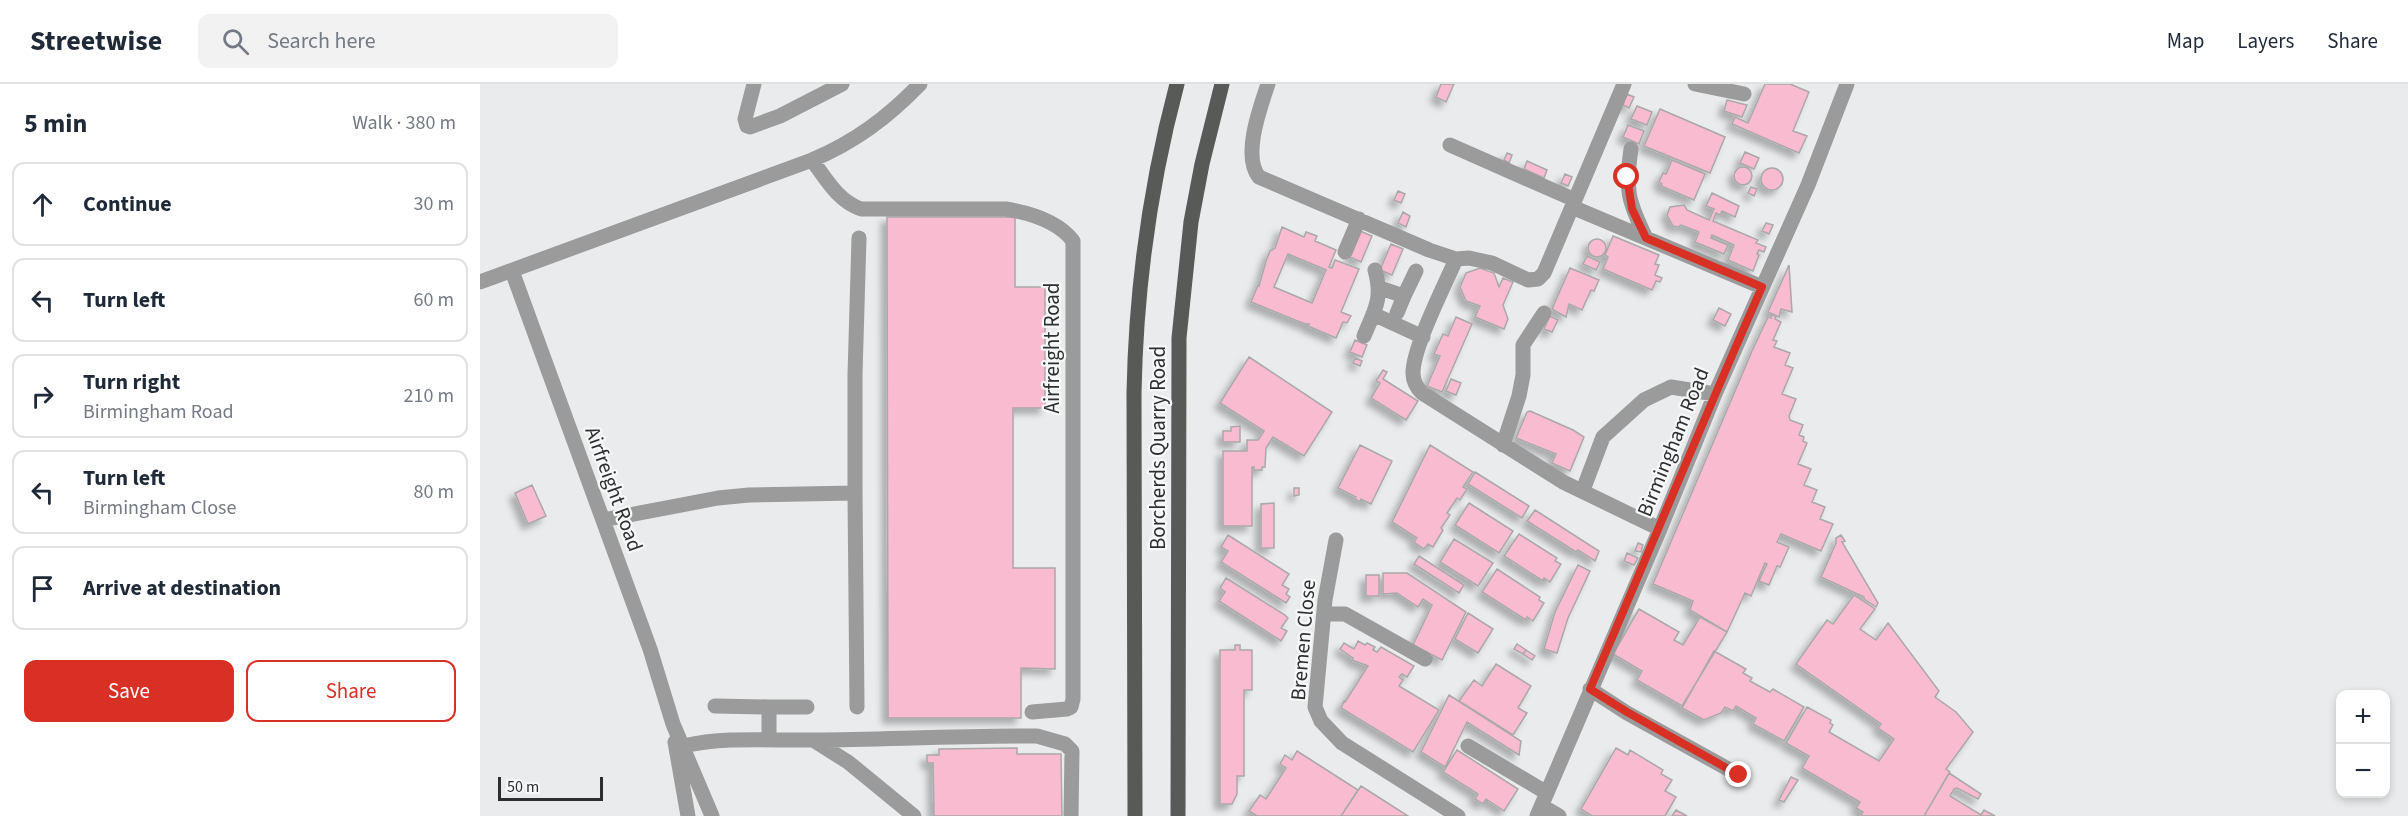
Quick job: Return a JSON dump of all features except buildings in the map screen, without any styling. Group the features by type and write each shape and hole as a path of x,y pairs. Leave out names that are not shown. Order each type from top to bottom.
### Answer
{"main road":[{"name":"Borcherds Quarry Road","path":"1135,816 1134,393 1137,325 1151,200 1177,84"},
{"name":"Borcherds Quarry Road","path":"1178,816 1178,348 1182,290 1191,222 1204,155 1222,84"}],"lane":[{"path":"754,84 745,119 747,126 750,127 780,116 828,88 842,84"},
{"path":"480,282 841,148 891,113 920,84"},
{"path":"1268,84 1252,144 1251,161 1259,177 1429,250 1456,259 1492,263 1528,280 1538,279 1548,266 1624,84"},
{"path":"1695,84 1744,94"},
{"name":"Birmingham Road","path":"1542,805 1660,529 1714,394 1808,185 1846,84"},
{"path":"1450,145 1646,238 1762,287"},
{"path":"1631,148 1627,177 1629,199 1646,238"},
{"name":"Airfreight Road","path":"812,160 833,189 847,202 861,209 1014,210 1040,218 1058,227 1067,233 1072,241 1073,699 1071,707 1067,710 1032,712"},
{"path":"1345,252 1359,219"},
{"path":"857,707 855,375 859,238"},
{"path":"1456,259 1423,337 1413,374 1419,389 1563,482 1660,529"},
{"path":"1364,336 1380,288 1375,270"},
{"name":"Airfreight Road","path":"512,271 650,649 673,724 712,816"},
{"path":"1397,313 1416,271"},
{"path":"1380,288 1404,296"},
{"path":"1503,445 1520,396 1523,345 1544,313"},
{"path":"1373,314 1423,337"},
{"path":"1583,490 1603,437 1644,400 1671,387 1714,394"},
{"path":"603,520 718,498 749,495 855,493"},
{"name":"Bremen Close","path":"1336,540 1324,614 1319,680 1315,694 1315,707 1321,721 1342,743 1458,816"},
{"path":"1324,614 1345,614 1425,659"},
{"path":"1590,689 1739,775"},
{"path":"715,706 807,707"},
{"path":"769,707 769,739"},
{"name":"Airfreight Road","path":"673,724 688,816"},
{"path":"683,746 715,740 1037,736 1065,744 1072,751 1071,816"},
{"path":"813,740 848,762 914,816"},
{"path":"1468,746 1559,816"}],"route":[{"path":"1627,177 1632,209 1646,238 1762,287 1714,394 1660,529 1590,689 1739,775"}]}
